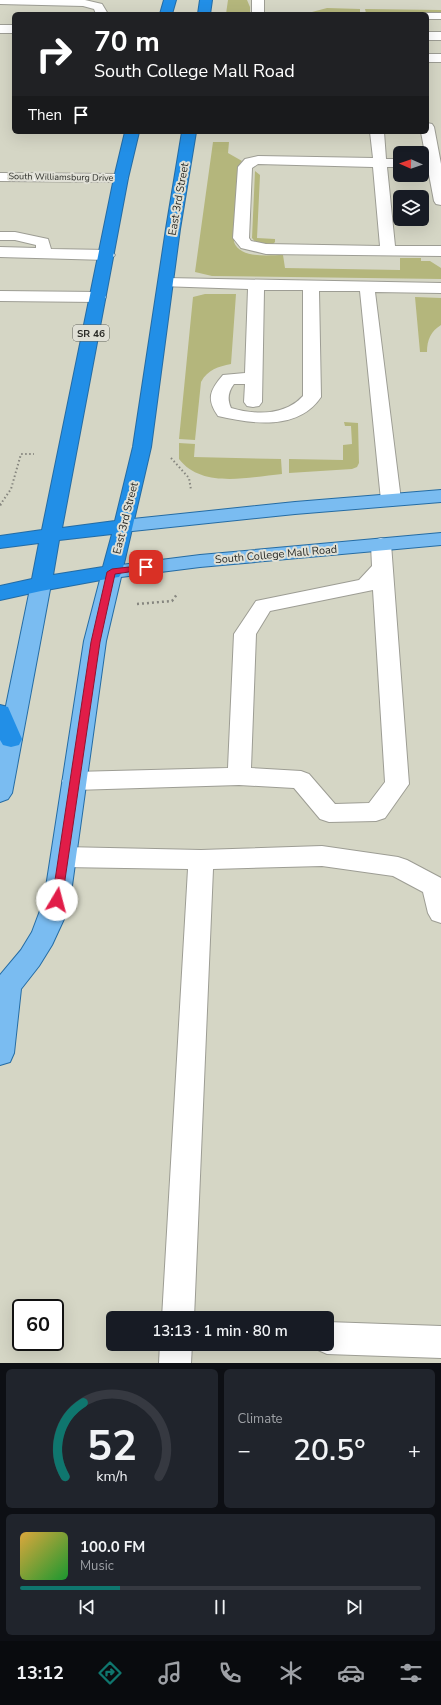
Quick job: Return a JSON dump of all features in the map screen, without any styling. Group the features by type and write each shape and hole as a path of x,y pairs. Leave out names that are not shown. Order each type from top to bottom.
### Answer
{"highway":[{"path":"167,12 170,0"},
{"path":"204,12 206,0"},
{"name":"SR 46","path":"51,534 121,178 132,134"},
{"name":"East 3rd Street","path":"112,572 142,447 189,134"},
{"path":"0,542 51,534 124,526"},
{"path":"41,584 51,534"},
{"path":"0,593 41,584 112,572"},
{"path":"0,713 11,739"}],"main road":[{"path":"124,526 295,508 441,496"},
{"name":"South College Mall Road","path":"112,572 200,561 441,539"},
{"name":"East 3rd Street","path":"1,1041 4,978 30,958 43,937 57,900 95,642 112,572"},
{"path":"0,793 41,584"}],"street":[{"path":"258,0 258,12"},
{"path":"0,1 83,3 98,6 101,12"},
{"path":"429,16 441,16"},
{"path":"0,29 12,29"},
{"path":"429,36 441,36"},
{"path":"429,58 441,58"},
{"path":"377,134 388,251"},
{"path":"428,134 432,163 441,201"},
{"path":"393,163 258,160 250,162 245,166 241,238 246,245 255,248 298,250 441,251"},
{"name":"South Williamsburg Drive","path":"0,177 121,178"},
{"path":"0,236 15,236 43,242 45,253"},
{"path":"0,252 107,255"},
{"path":"166,283 441,288"},
{"path":"253,402 256,284"},
{"path":"254,378 229,379 222,386 219,395 219,404 224,412 246,416 279,416 290,414 306,406 312,397 311,286"},
{"path":"367,287 391,500"},
{"path":"0,296 98,297"},
{"path":"74,781 240,776 301,780 329,813 376,812 397,784 381,544"},
{"path":"240,776 245,634 263,606 366,585 382,568"},
{"path":"63,857 202,860 322,856 398,867 434,886 441,913"},
{"path":"178,1311 202,860"},
{"path":"334,1338 441,1342"},
{"path":"175,1363 176,1351"}],"path":[{"path":"0,505 11,489 21,454"}],"shaded area":[{"path":"0,0 441,0 441,1363 0,1363"}],"green space":[{"path":"228,0 247,0 250,7 250,12 226,12"},
{"path":"327,8 360,9 360,12 312,12"},
{"path":"365,9 441,10 441,15 429,15 429,12 366,12"},
{"path":"213,142 229,142 228,153 242,161 239,165 234,242 242,251 248,254 256,255 283,255 285,268 400,270 400,258 421,258 421,261 430,261 441,268 441,279 212,276 195,272"},
{"path":"255,171 260,175 257,238 275,239 275,242 272,245 257,244 252,238"},
{"path":"205,294 236,294 231,364 210,371 201,382 195,440 179,439 193,297"},
{"path":"415,297 441,298 441,325 430,336 427,352 420,352"},
{"path":"344,422 358,423 359,463 357,467 352,469 289,473 289,459 343,460 343,445 352,444 351,426 345,426"},
{"path":"179,443 195,444 194,457 281,459 282,474 227,479 213,478 200,474 189,468 179,459"}],"route":[{"path":"57,900 95,642 112,572 146,567"}]}
